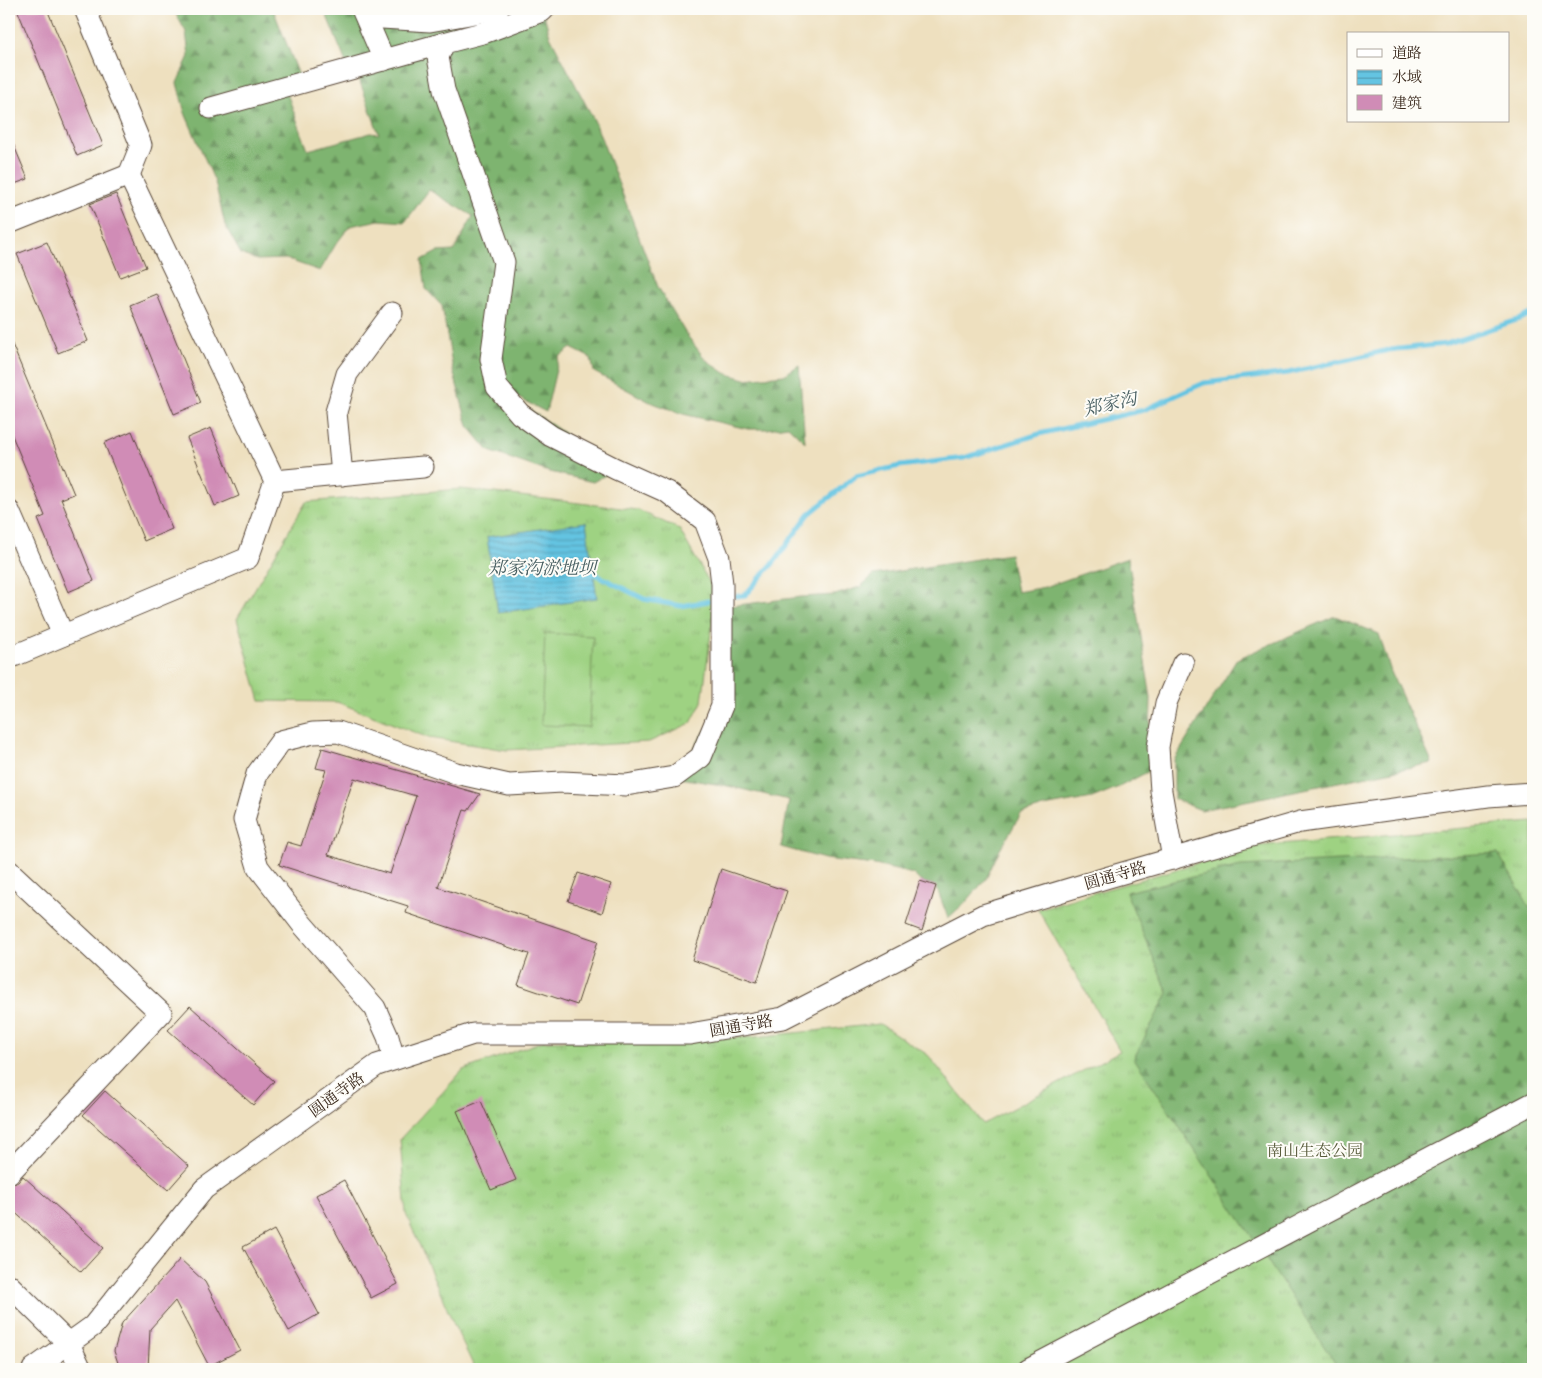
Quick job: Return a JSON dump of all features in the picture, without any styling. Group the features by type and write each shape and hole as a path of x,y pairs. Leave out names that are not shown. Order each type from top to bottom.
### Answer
{"street":[{"path":"9,223 129,175 141,145 85,9"},
{"path":"362,9 384,60"},
{"path":"372,9 382,18 430,21 498,9"},
{"path":"211,108 486,32 544,9"},
{"path":"394,1059 388,1037 375,1008 302,924 258,867 244,820 257,774 281,741 312,733 338,732 456,773 509,785 562,782 626,785 674,777 701,757 722,706 722,584 719,558 705,520 667,492 551,436 520,414 498,387 491,359 504,262 444,90 438,56 444,43"},
{"path":"9,658 248,558 275,481 129,175"},
{"path":"342,475 336,412 347,374 392,312"},
{"path":"275,481 423,467"},
{"path":"9,511 63,635"},
{"path":"1172,858 1161,791 1158,747 1166,703 1184,663"},
{"name":"圆通寺路","path":"33,1369 93,1326 204,1189 377,1065 473,1034 690,1034 783,1018 983,915 1172,858 1300,822 1488,796 1533,793"},
{"path":"9,870 161,1013 9,1173"},
{"path":"1028,1369 1533,1102"},
{"path":"9,1285 69,1344 81,1369"}],"green space":[{"path":"173,9 273,9 302,83 285,88 308,150 371,133 379,134 355,68 349,70 324,9 372,9 382,18 498,9 544,9 550,36 595,122 658,287 686,334 705,359 725,373 745,379 784,375 799,365 805,442 788,426 748,429 683,414 650,402 594,372 591,358 571,348 559,357 546,412 497,387 616,469 593,482 546,471 489,451 468,426 453,370 442,306 426,289 422,260 437,252 454,251 473,216 429,190 405,222 379,220 350,226 336,244 320,271 286,259 257,260 241,254 225,225 215,182 185,113 177,83 189,56 186,32"},
{"path":"461,489 638,510 679,529 716,594 702,702 691,723 649,742 507,750 429,738 337,702 260,701 237,619 306,502"},
{"path":"1010,554 1017,592 1045,587 1128,558 1151,698 1149,771 1119,787 1092,798 1044,807 1021,814 998,853 986,879 966,902 948,918 936,886 920,881 913,874 875,865 825,859 781,847 789,800 728,786 674,777 722,706 722,607 801,597 835,595 860,587 874,575"},
{"path":"1335,616 1379,634 1391,672 1432,763 1201,810 1174,799 1174,760 1237,659"},
{"path":"545,633 593,636 589,727 541,725"},
{"name":"南山生态公园","path":"1533,822 1533,1369 475,1369 406,1214 400,1139 463,1070 543,1041 755,1037 880,1024 928,1055 983,1124 1120,1051 1038,909 1257,846"},
{"path":"1498,853 1533,913 1533,1369 1339,1369 1134,1058 1168,993 1126,892 1241,866"}],"water":[{"name":"郑家沟淤地坝","path":"586,522 597,598 498,613 487,537"}],"building":[{"path":"17,9 47,9 103,145 77,156"},
{"path":"9,134 28,179 9,186"},
{"path":"116,194 146,267 120,277 90,204"},
{"path":"47,242 88,341 58,353 17,254"},
{"path":"157,294 201,403 174,414 130,305"},
{"path":"9,337 74,494 61,499 94,581 68,592 38,519 45,516 9,428"},
{"path":"211,428 239,496 215,506 187,438"},
{"path":"132,431 172,529 144,541 104,443"},
{"path":"322,748 480,794 468,811 464,810 438,887 598,941 577,1005 518,985 529,954 406,913 408,906 279,865 287,842 301,846 326,770 316,768","holes":["354,778 416,796 390,874 328,855"]},
{"path":"721,869 787,891 757,982 692,960"},
{"path":"578,873 611,884 602,913 568,901"},
{"path":"920,881 936,886 922,931 906,925"},
{"path":"190,1006 274,1081 253,1105 168,1030"},
{"path":"105,1091 189,1166 168,1190 83,1115"},
{"path":"481,1101 516,1180 491,1190 457,1111"},
{"path":"23,1176 103,1248 81,1272 9,1207 9,1185 18,1182"},
{"path":"344,1180 398,1284 371,1298 316,1195"},
{"path":"274,1230 319,1314 289,1331 243,1247"},
{"path":"180,1259 205,1282 240,1350 209,1366 175,1301 150,1329 148,1369 120,1369 114,1351 122,1323"}],"waterway":[{"name":"郑家沟","path":"737,596 745,595 775,561 809,514 856,476 900,466 964,458 1039,434 1144,410 1204,383 1288,373 1389,350 1446,344 1533,313"},
{"name":"郑家沟","path":"593,573 644,599 681,606 708,601"}]}
